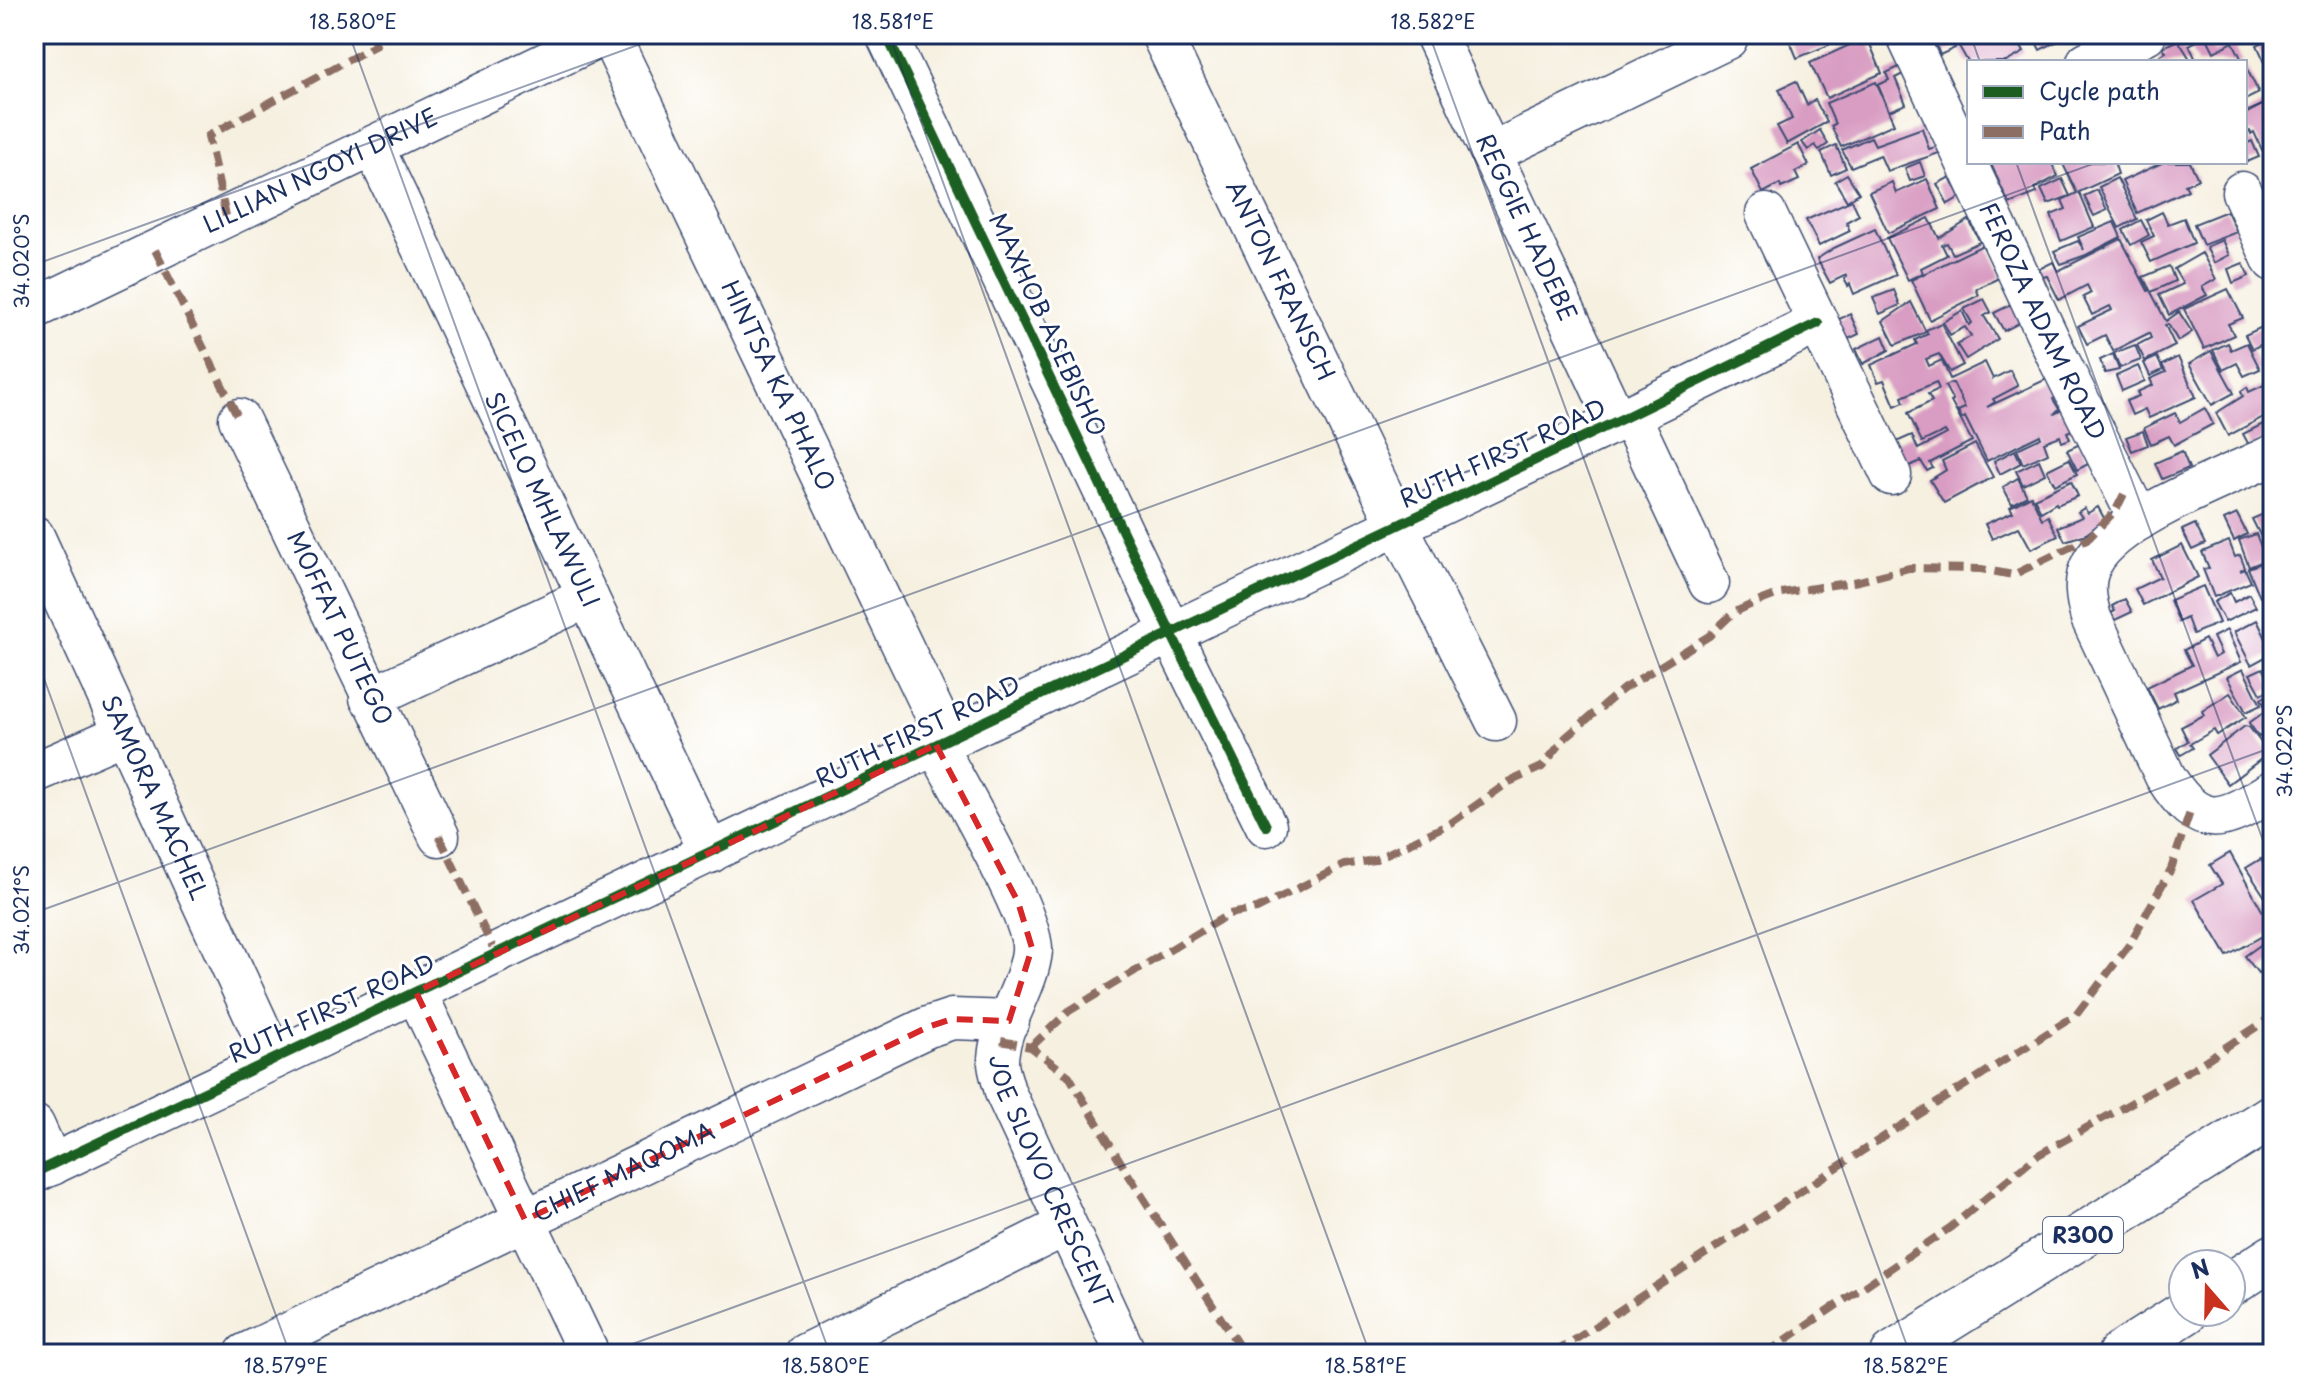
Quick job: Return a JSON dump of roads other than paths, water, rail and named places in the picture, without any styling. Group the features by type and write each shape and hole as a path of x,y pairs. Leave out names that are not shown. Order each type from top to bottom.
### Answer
{"highway":[{"name":"R300","path":"1893,1354 2273,1116"},
{"path":"2247,1274 2273,1257"},
{"path":"2120,1354 2167,1324"}],"street":[{"name":"MAXHOB ASEBISHO","path":"886,34 1266,826"},
{"name":"ANTON FRANSCH","path":"1161,34 1398,526 1496,721"},
{"name":"REGGIE HADEBE","path":"1435,34 1491,153 1709,583"},
{"name":"FEROZA ADAM ROAD","path":"1906,34 1959,121 1967,140"},
{"path":"2091,60 2143,35"},
{"name":"LILLIAN NGOYI DRIVE","path":"34,309 598,36"},
{"name":"HINTSA KA PHALO","path":"598,36 941,742"},
{"path":"1491,153 1727,39"},
{"name":"SICELO MHLAWULI","path":"373,146 710,853"},
{"name":"FEROZA ADAM ROAD","path":"1977,164 2058,358 2139,520"},
{"path":"2242,192 2273,261"},
{"path":"1766,214 1891,475"},
{"name":"RUTH FIRST ROAD","path":"43,1169 1398,526 1818,323"},
{"name":"MOFFAT PUTEGO","path":"239,419 370,698 439,836"},
{"path":"2273,455 2139,520 2106,546 2092,562 2086,596 2091,618 2177,796 2191,809 2205,816 2223,816 2242,810 2273,790"},
{"name":"SAMORA MACHEL","path":"34,536 274,1059"},
{"path":"370,698 588,597"},
{"path":"34,773 125,733"},
{"name":"JOE SLOVO CRESCENT","path":"941,742 1018,902 1032,948 1024,987 1001,1041 998,1063 1005,1092 1126,1354"},
{"path":"416,992 589,1354"},
{"name":"CHIEF MAQOMA","path":"245,1354 928,1027 952,1019 1009,1021"},
{"path":"34,1125 43,1169"},
{"path":"805,1354 1065,1226"}]}
